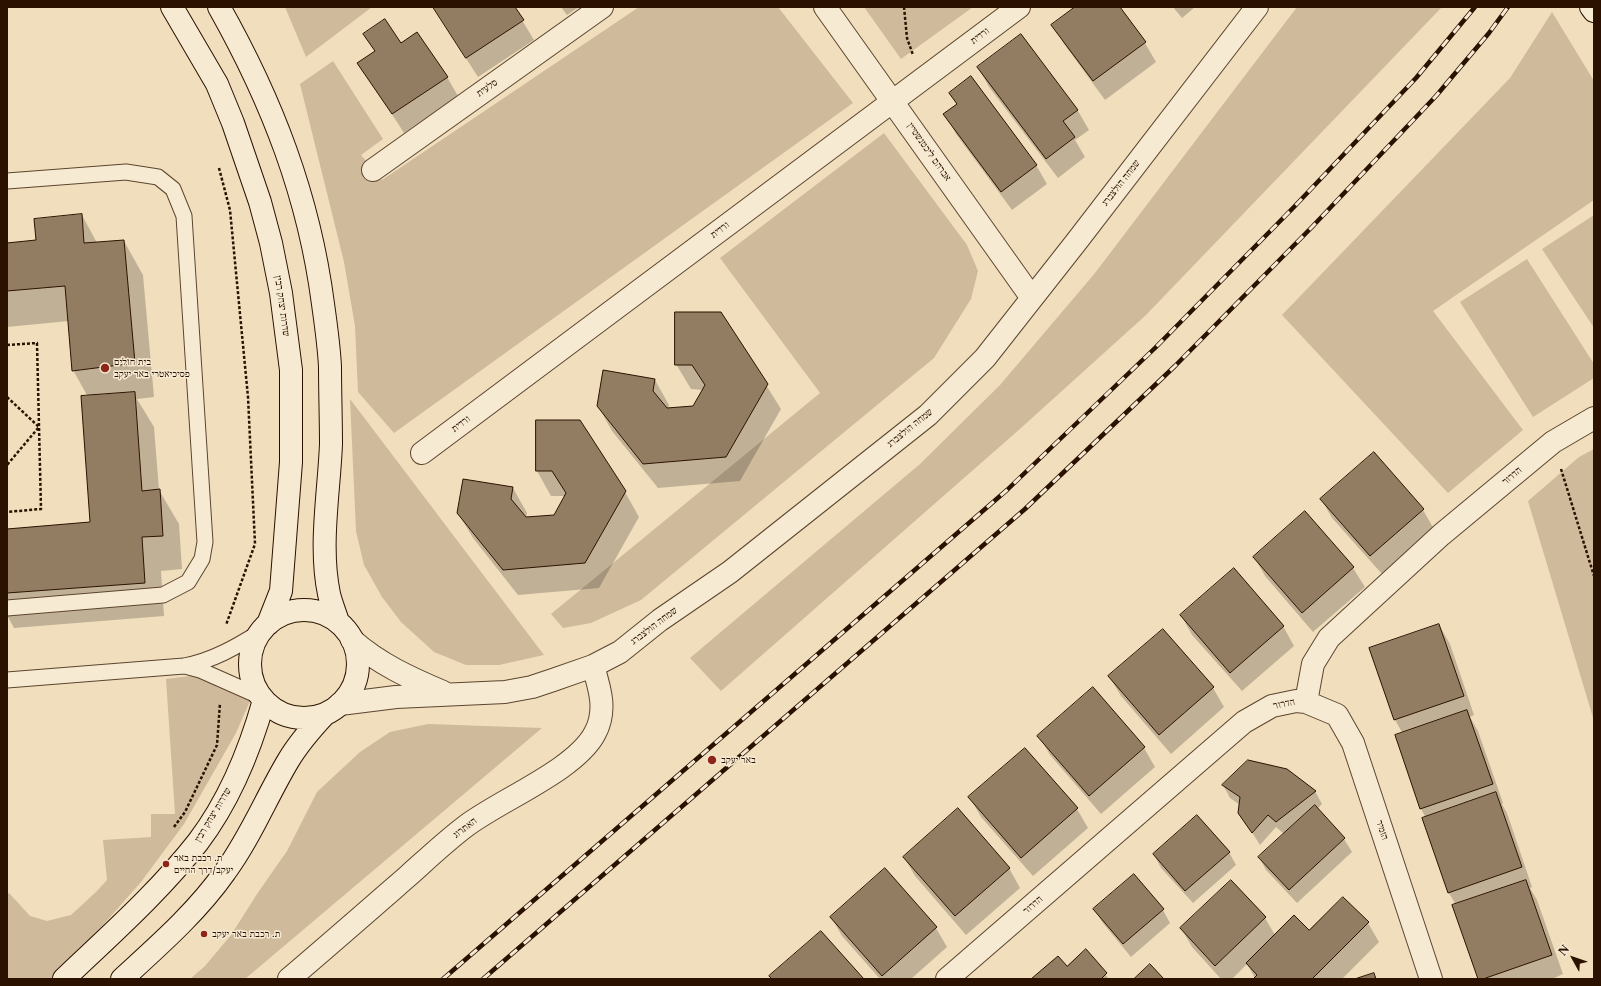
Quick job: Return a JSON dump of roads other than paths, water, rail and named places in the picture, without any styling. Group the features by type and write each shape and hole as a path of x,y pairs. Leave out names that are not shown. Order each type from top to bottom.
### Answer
{"street":[{"name":"שדרות יצחק רבין","path":"172,7 217,84 233,123 250,170 270,237 281,293 291,370 292,462 281,591 264,628"},
{"path":"220,7 235,34 266,98 292,167 314,251 322,296 330,365 331,444 325,543 326,570 329,594 338,622"},
{"name":"סלעית","path":"373,170 602,7"},
{"name":"אברהם ליכטנשטיין","path":"825,7 1032,298"},
{"name":"ורדית","path":"422,453 1019,7"},
{"name":"שמחה הולצברג","path":"333,709 370,699 505,692 532,687 593,666 620,652 660,620 730,572 928,415 984,358 1257,7"},
{"path":"1591,7 1594,11"},
{"name":"הדרור","path":"953,977 1244,722 1272,706 1296,701 1306,702 1313,664 1329,638 1441,535 1553,442 1594,418"},
{"path":"122,979 209,894 226,872 242,845 287,762 301,742 333,709 352,689 358,671 357,653 350,636 338,622 322,613 305,610 288,612 272,620 264,628 252,648 249,664 252,681 262,698 273,708 288,716 307,718 333,709"},
{"name":"שמחה הולצברג","path":"352,640 366,652 407,677 448,694"},
{"name":"האתרוג","path":"289,979 466,826 552,773 584,749 595,734 601,719 603,707 600,687 593,666"},
{"name":"שדרות יצחק רבין","path":"64,979 147,901 198,841 220,809 243,763 252,740 262,698"},
{"name":"הזמיר","path":"1306,702 1337,716 1353,743 1431,979"}],"lane":[{"path":"7,180 126,172 158,177 173,189 184,216 205,542 202,559 188,582 163,595 7,608"},
{"path":"7,680 184,666 199,663 215,657 264,628"},
{"path":"184,666 200,670 262,698"}],"railway":[{"path":"443,979 1007,490 1155,348 1293,208 1416,78 1475,7"},
{"path":"483,979 1025,509 1175,366 1312,227 1436,96 1489,33 1508,7"}],"place":[{"name":"בית חולים פסיכיאטרי באר יעקב","path":"105,368"},
{"name":"באר יעקב","path":"712,760"},
{"name":"ת. רכבת באר יעקב/דרך החיים","path":"166,864"},
{"name":"ת. רכבת באר יעקב","path":"204,934"}]}
